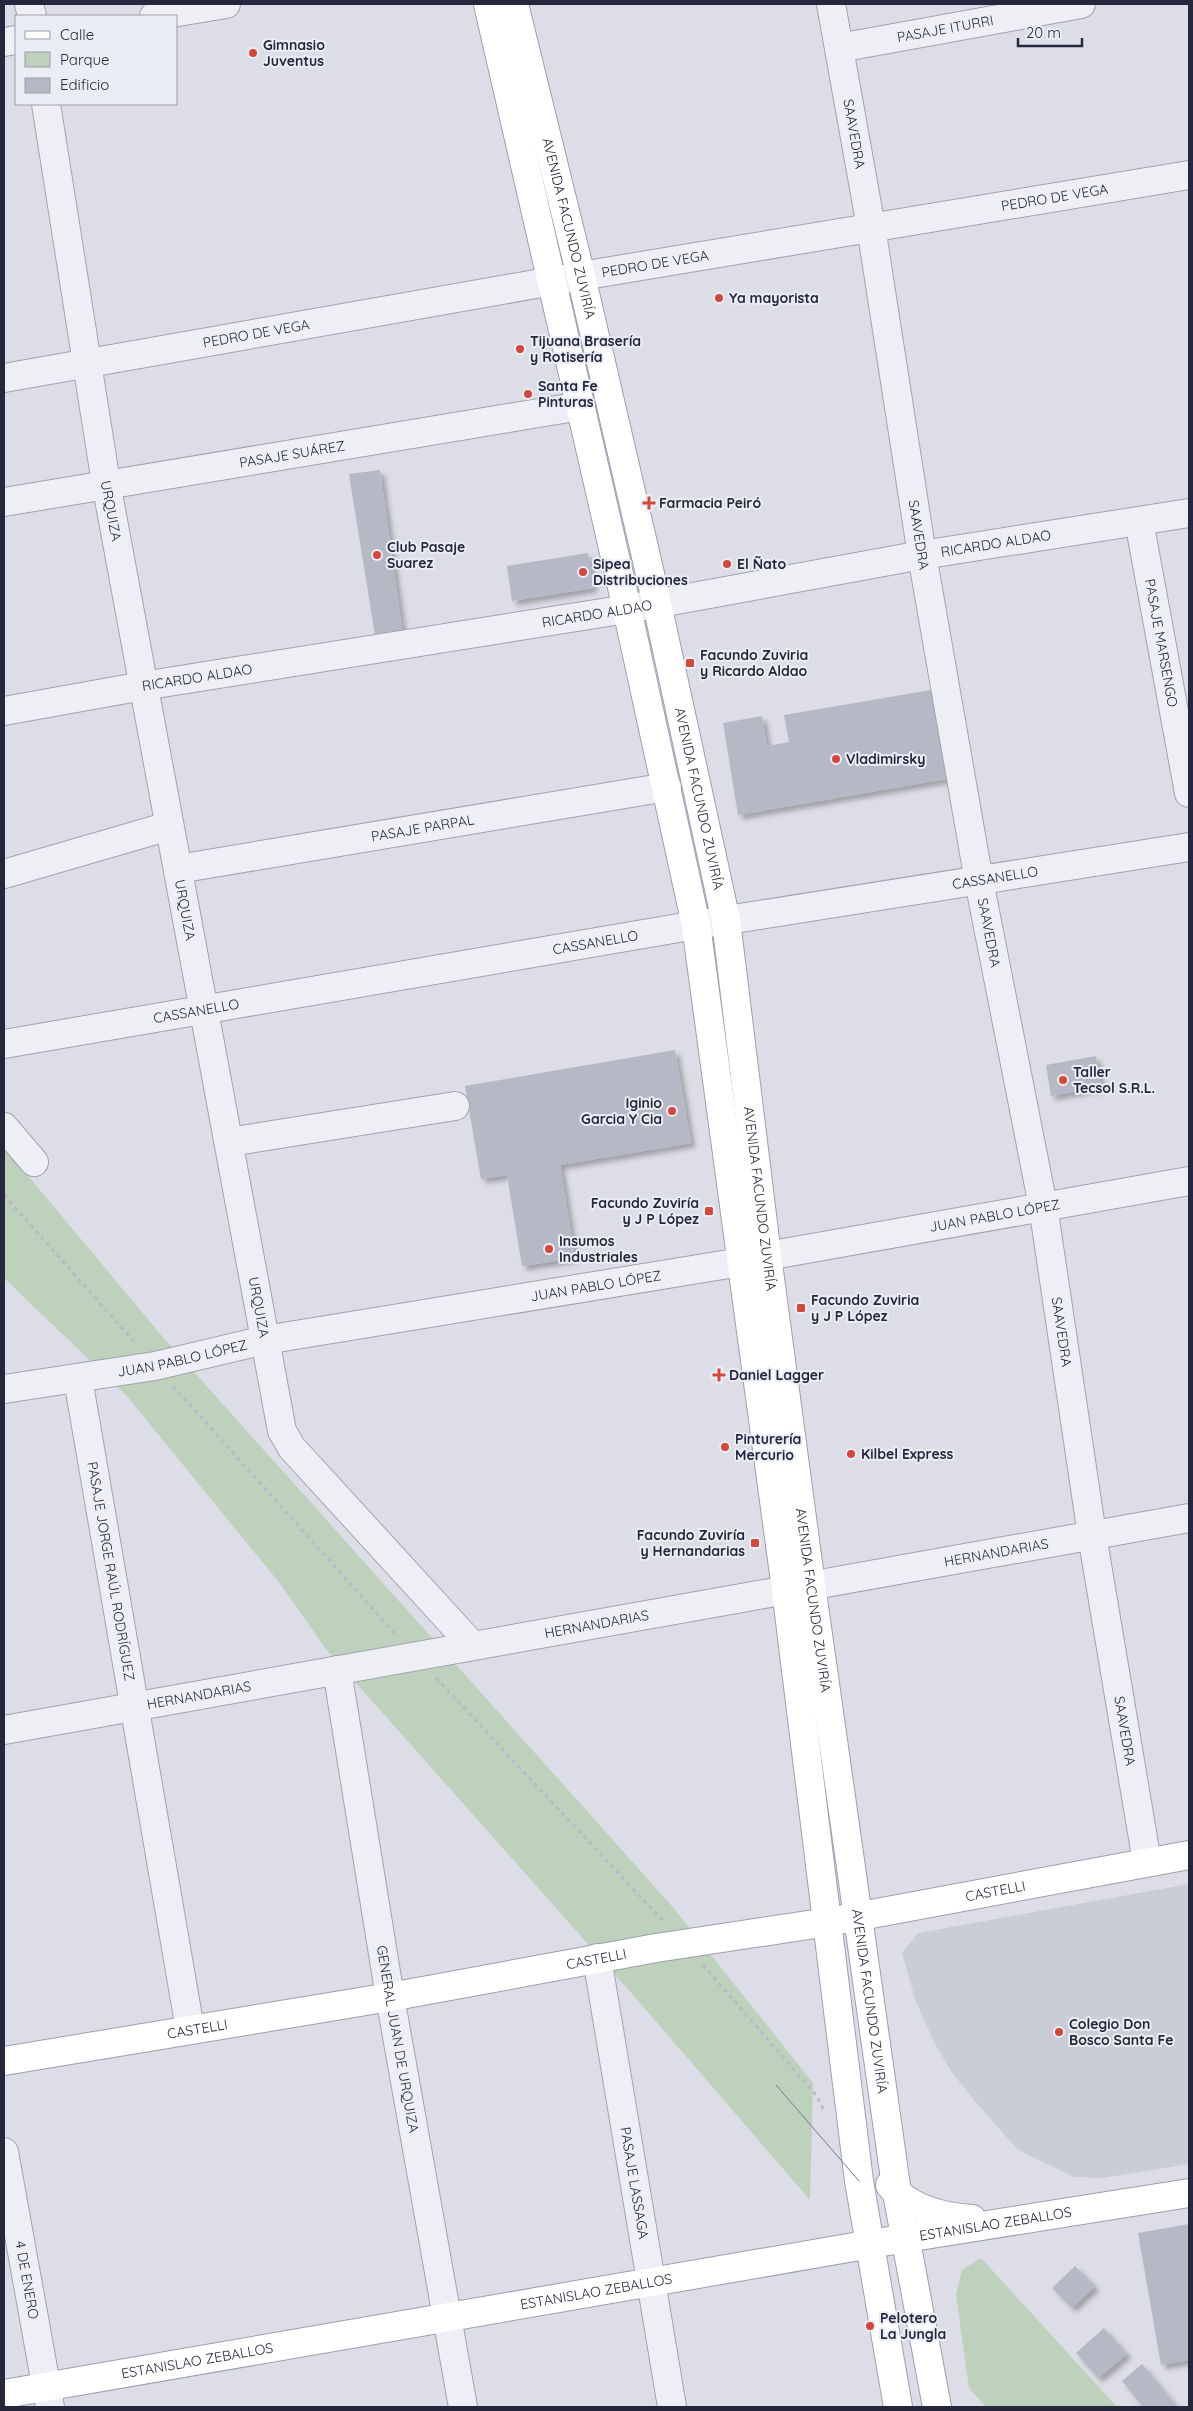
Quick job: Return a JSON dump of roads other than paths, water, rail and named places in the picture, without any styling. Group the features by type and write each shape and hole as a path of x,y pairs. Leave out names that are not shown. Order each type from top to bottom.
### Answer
{"main road":[{"name":"AVENIDA FACUNDO ZUVIRÍA","path":"488,4 581,406 667,787 696,925 741,1262 858,1916 897,2193 938,2407"},
{"name":"AVENIDA FACUNDO ZUVIRÍA","path":"514,4 581,276 657,604 726,921 767,1256 828,1922 868,2244 898,2407"},
{"name":"CASTELLI","path":"4,2061 390,1997 597,1958 828,1922 1189,1854"},
{"path":"841,2026 860,2069 875,2158 897,2193 926,2211 964,2219 1078,2211"},
{"name":"ESTANISLAO ZEBALLOS","path":"4,2394 48,2397 447,2318 868,2244 1189,2193"}],"street":[{"path":"160,15 226,4"},
{"name":"SAAVEDRA","path":"831,4 871,227 922,555 979,881 1043,1206 1092,1534 1147,1862"},
{"name":"PASAJE ITURRI","path":"839,48 1081,4"},
{"name":"URQUIZA","path":"46,105 106,483 169,826 206,1010 282,1431 292,1448 473,1646"},
{"name":"PEDRO DE VEGA","path":"4,378 581,276 1189,175"},
{"name":"PASAJE SUÁREZ","path":"4,502 106,483 581,406"},
{"name":"RICARDO ALDAO","path":"4,711 143,686 627,610 922,555 1189,513"},
{"name":"PASAJE MARSENGO","path":"1139,521 1189,793"},
{"name":"PASAJE PARPAL","path":"178,869 667,787"},
{"path":"4,874 169,826"},
{"name":"CASSANELLO","path":"4,1044 696,925 1189,847"},
{"path":"230,1142 455,1106"},
{"path":"4,1127 34,1162"},
{"name":"JUAN PABLO LÓPEZ","path":"4,1389 155,1366 265,1340 741,1262 1189,1181"},
{"name":"PASAJE JORGE RAÚL RODRÍGUEZ","path":"78,1379 136,1706 190,2029"},
{"name":"HERNANDARIAS","path":"4,1730 1189,1518"},
{"name":"GENERAL JUAN DE URQUIZA","path":"338,1670 390,1997 463,2407"},
{"name":"PASAJE LASSAGA","path":"597,1958 672,2407"},
{"name":"4 DE ENERO","path":"4,2152 48,2397"}],"tram line":[{"path":"776,2085 859,2181"}],"place":[{"name":"Gimnasio Juventus","path":"253,53"},
{"name":"Ya mayorista","path":"719,298"},
{"name":"Tijuana Brasería y Rotisería","path":"520,349"},
{"name":"Santa Fe Pinturas","path":"528,394"},
{"name":"Farmacia Peiró","path":"649,503"},
{"name":"Club Pasaje Suarez","path":"377,555"},
{"name":"El Ñato","path":"727,564"},
{"name":"Sipea Distribuciones","path":"583,572"},
{"name":"Facundo Zuviria y Ricardo Aldao","path":"690,663"},
{"name":"Vladimirsky","path":"836,759"},
{"name":"Taller Tecsol S.R.L.","path":"1063,1080"},
{"name":"Iginio Garcia Y Cia","path":"672,1111"},
{"name":"Facundo Zuviría y J P López","path":"709,1211"},
{"name":"Insumos Industriales","path":"549,1249"},
{"name":"Facundo Zuviria y J P López","path":"801,1308"},
{"name":"Daniel Lagger","path":"719,1375"},
{"name":"Pinturería Mercurio","path":"725,1447"},
{"name":"Kilbel Express","path":"851,1454"},
{"name":"Facundo Zuviría y Hernandarias","path":"755,1543"},
{"name":"Colegio Don Bosco Santa Fe","path":"1059,2032"},
{"name":"Pelotero La Jungla","path":"870,2326"}]}
